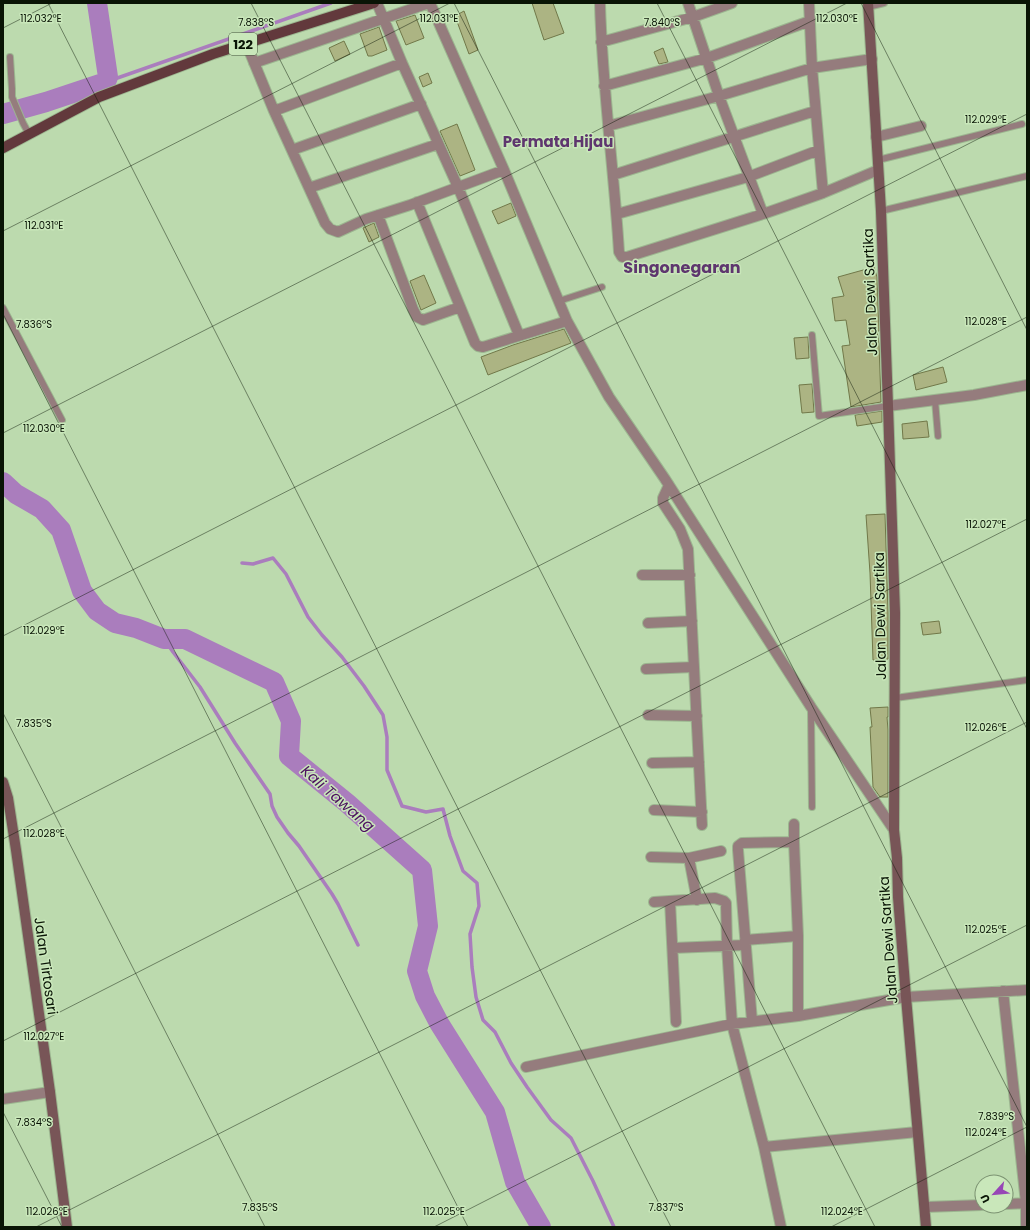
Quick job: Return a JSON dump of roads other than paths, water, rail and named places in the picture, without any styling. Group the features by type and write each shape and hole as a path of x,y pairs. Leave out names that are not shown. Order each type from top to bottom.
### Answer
{"main road":[{"name":"122","path":"3,148 100,97 115,91 207,56 374,3"},
{"name":"Jalan Dewi Sartika","path":"868,5 881,211 895,613 894,830 906,997 926,1227"},
{"name":"Jalan Tirtosari","path":"3,782 8,798 50,1092 67,1227"}],"street":[{"path":"377,3 458,187 519,335"},
{"path":"254,63 429,3 504,170 567,321 609,397 669,485 811,707 894,830"},
{"path":"600,3 600,42 617,214 619,252 622,258 762,214 823,193 878,165"},
{"path":"688,3 719,96 762,214"},
{"path":"600,42 693,17 732,3"},
{"path":"809,3 815,110 823,193"},
{"path":"604,86 706,58 810,21"},
{"path":"246,43 274,111 325,223 330,229 338,232 378,215 504,170"},
{"path":"608,126 719,96 812,68 872,59"},
{"path":"274,111 402,62"},
{"path":"292,150 421,104"},
{"path":"613,175 815,110"},
{"path":"876,137 920,126"},
{"path":"309,188 438,144"},
{"path":"617,214 748,177 819,150"},
{"path":"417,202 460,307 476,343 480,347 567,321"},
{"path":"378,215 417,317 423,320 460,307"},
{"path":"888,406 974,395 1027,385"},
{"path":"669,485 663,498 664,503 680,529 688,549 702,825"},
{"path":"642,575 690,575"},
{"path":"648,623 692,621"},
{"path":"646,669 694,667"},
{"path":"648,715 697,716"},
{"path":"652,763 699,762"},
{"path":"654,810 702,812"},
{"path":"794,824 798,936 798,1016"},
{"path":"752,1021 738,846 742,843 794,842"},
{"path":"651,857 690,858 722,851"},
{"path":"690,858 697,900"},
{"path":"654,902 715,898 726,903 732,1024 764,1147 781,1227"},
{"path":"670,901 676,1022"},
{"path":"673,948 727,946 745,942 798,936"},
{"path":"526,1068 732,1024 798,1016 906,997 1027,990"},
{"path":"1003,991 1026,1203 1026,1227"},
{"path":"3,1099 50,1092"},
{"path":"764,1147 917,1132"},
{"path":"1014,1204 1026,1203"},
{"path":"925,1207 974,1205"}],"lane":[{"path":"868,5 884,3"},
{"path":"10,57 12,97 29,134"},
{"path":"878,165 1022,124"},
{"path":"881,211 1027,176"},
{"path":"559,301 602,287"},
{"path":"3,308 62,420"},
{"path":"812,335 819,416 888,406"},
{"path":"935,400 938,436"},
{"path":"894,698 1027,680"},
{"path":"811,707 812,807"}],"waterway":[{"path":"3,114 46,102 106,82 108,77 97,3"},
{"path":"106,82 331,3"},
{"name":"Kali Tawang","path":"3,482 16,494 42,509 61,530 82,591 97,611 115,623 136,628 164,639 185,639 274,682 291,721 289,756 347,803 422,870 428,926 417,971 425,996 439,1023 495,1112 515,1182 541,1227"},
{"path":"242,563 253,564 273,558 286,574 308,617 364,686 383,715 387,737 387,770 402,806 426,812 443,809 450,836 463,871 477,883 479,906 470,934 476,997 483,1020 495,1032 511,1063 551,1120 571,1138 614,1227"},
{"path":"164,639 200,687 235,743 270,794 272,806 277,817 332,894 358,945"}],"district":[{"name":"Permata Hijau","path":"558,141"},
{"name":"Singonegaran","path":"682,267"}]}
